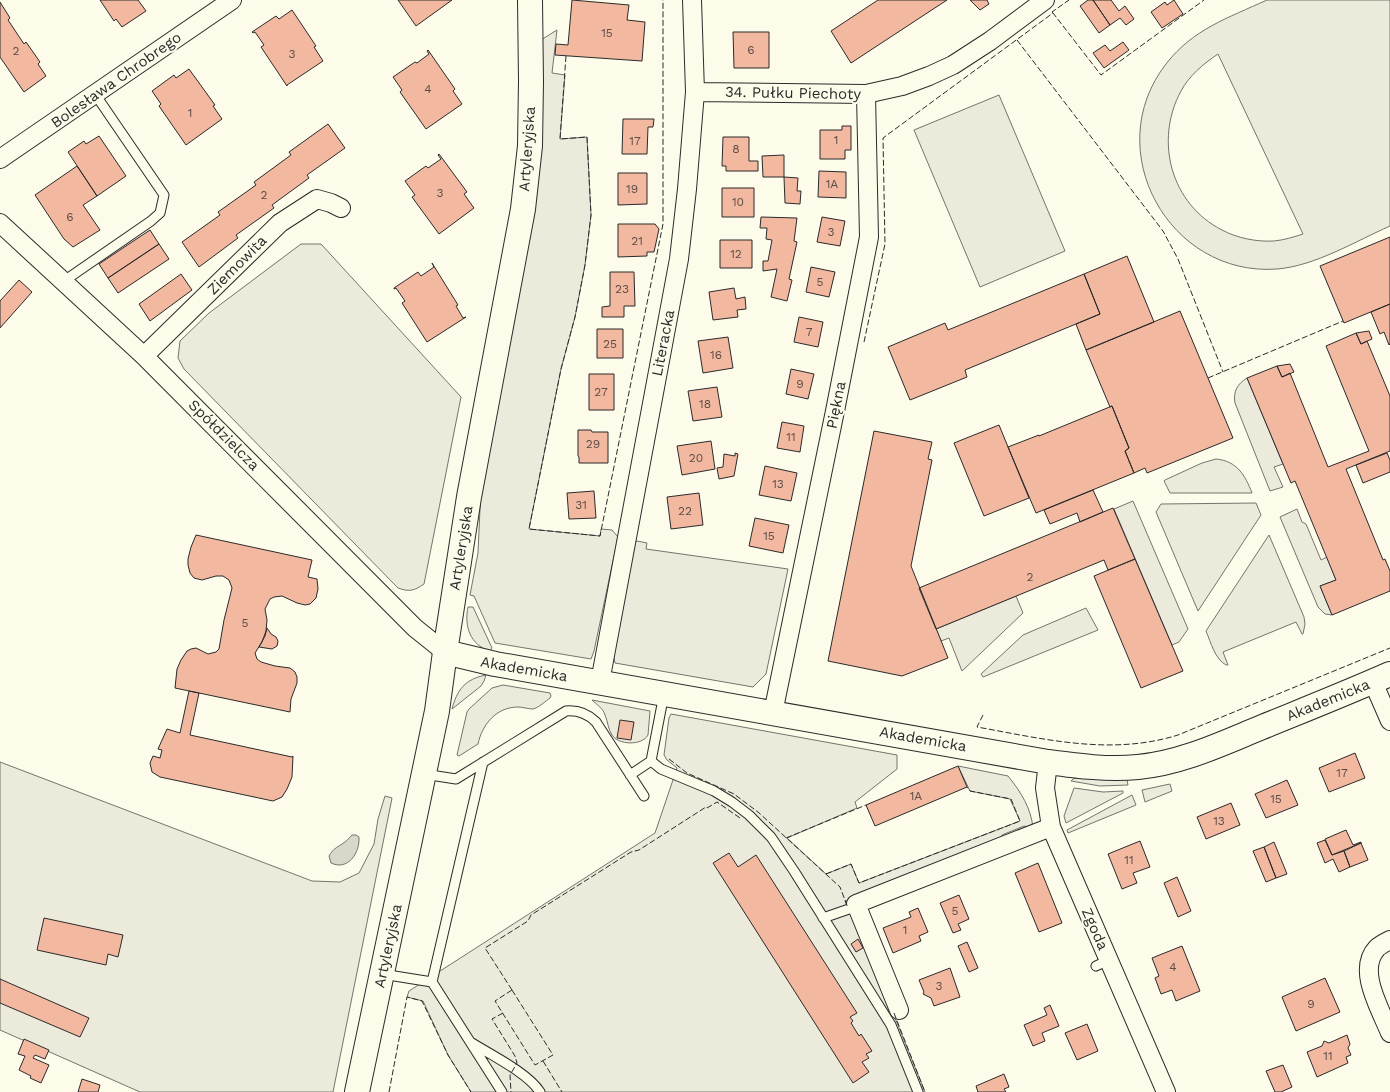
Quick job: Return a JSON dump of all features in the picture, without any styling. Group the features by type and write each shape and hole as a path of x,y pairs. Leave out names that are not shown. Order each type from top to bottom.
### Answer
{"street":[{"name":"Bolesława Chrobrego","path":"0,159 232,0"},
{"name":"Artyleryjska","path":"357,1092 437,711 444,652 469,497 523,209 530,146 530,0"},
{"name":"Literacka","path":"600,682 679,259 695,92 692,0"},
{"name":"34. Pułku Piechoty","path":"695,92 866,94 915,82 953,65 990,41 1045,0"},
{"name":"Piękna","path":"773,713 869,237 866,94"},
{"name":"Ziemowita","path":"144,356 280,223 317,199 331,202 341,208"},
{"name":"Spółdzielcza","path":"0,223 144,356 399,612 444,652"},
{"name":"Akademicka","path":"444,652 487,662 1048,762 1088,768 1118,769 1162,763 1200,752 1381,678"},
{"path":"1381,678 1390,721"},
{"name":"Zgoda","path":"1048,762 1045,788 1050,826 1102,963 1166,1092"},
{"path":"899,1010 856,904 1050,826"},
{"path":"1390,940 1377,948 1370,960 1368,970 1369,981 1390,1033"}],"lane":[{"path":"64,281 151,221 160,213 164,195 95,94"},
{"path":"630,775 651,761 664,694"},
{"path":"423,774 456,780 566,711 574,710 590,715 596,722 644,796"},
{"path":"651,761 661,769 714,791 749,815 771,837 891,1025 918,1092"},
{"path":"483,762 432,982 502,1092"},
{"path":"823,918 849,909 856,904"},
{"path":"382,974 432,982"},
{"path":"470,1042 514,1069 535,1084 540,1092"}],"shaded area":[{"path":"1267,0 1390,0 1390,226 1320,258 1291,267 1277,269 1238,266 1205,252 1177,230 1156,202 1143,169 1140,133 1147,98 1166,64 1176,52 1212,26","holes":["1218,54 1303,234 1274,241 1254,240 1234,235 1204,219 1179,188 1172,170 1169,150 1169,130 1173,110 1181,91 1192,75"]},
{"path":"557,30 552,73 565,75 560,139 587,137 591,215 585,265 575,317 561,369 529,529 600,536 601,529 612,530 618,537 591,659 495,643 474,596 470,595 478,553 481,487 541,40"},
{"path":"999,95 1065,251 980,287 914,130"},
{"path":"301,244 321,244 461,397 424,584 414,589 405,590 398,588 184,369 178,358 180,341 209,313"},
{"path":"1247,378 1283,464 1274,467 1283,487 1270,491 1235,403 1236,389"},
{"path":"1216,459 1235,466 1243,475 1252,493 1170,493 1165,480 1202,463"},
{"path":"1133,501 1188,629 1179,642 1172,645 1114,509"},
{"path":"1256,503 1261,515 1198,611 1156,512 1161,504"},
{"path":"1297,509 1302,522 1306,524 1321,560 1327,557 1336,580 1320,586 1332,615 1325,614 1318,607 1280,517"},
{"path":"1269,535 1304,617 1303,634 1296,622 1223,652 1228,665 1226,665 1216,655 1206,631"},
{"path":"637,541 647,543 646,549 788,569 766,674 753,687 615,663 613,653 633,545"},
{"path":"1016,596 1023,613 962,671 949,638 941,641 936,629"},
{"path":"468,607 473,607 492,648 490,651 478,644 470,634 467,621"},
{"path":"1086,608 1098,630 983,677 981,674 1023,635"},
{"path":"486,675 481,686 452,709 456,696 463,686 473,679"},
{"path":"503,685 550,693 551,696 535,708 518,707 503,710 491,718 483,730 478,744 459,756 457,755 467,712 492,688"},
{"path":"592,700 650,711 648,735 641,741 630,743 619,741 611,733 603,710"},
{"path":"671,714 897,755 897,769 855,802 857,808 787,838 826,874 851,864 859,883 1020,821 1010,799 970,791 958,766 1008,776 1017,788 1028,807 1033,828 1024,826 1002,835 998,844 845,901 857,924 925,1092 471,1092 448,1055 423,1001 407,997 409,991 655,833 677,768 664,755"},
{"path":"0,762 312,881 340,882 359,873 374,844 378,819 385,796 392,798 333,1092 140,1092 0,1030"},
{"path":"1081,777 1125,778 1128,785 1100,786 1071,781"},
{"path":"1170,784 1172,791 1145,802 1142,790"},
{"path":"1074,788 1103,792 1123,791 1123,793 1066,823 1064,816"},
{"path":"1132,795 1136,805 1068,833 1067,830"},
{"path":"352,835 359,837 359,843 352,859 343,865 331,863 329,856 332,852"}],"building":[{"path":"100,0 138,0 146,11 122,27 116,19 114,21"},
{"path":"398,0 452,0 416,26"},
{"path":"572,0 629,5 627,20 645,22 642,61 555,55 556,44 568,45"},
{"path":"878,0 947,0 851,63 831,31"},
{"path":"970,0 987,0 989,4 980,10"},
{"path":"1088,0 1093,0 1110,25 1099,33 1080,6"},
{"path":"1093,0 1111,0 1119,11 1125,6 1134,19 1126,25 1120,18 1110,25"},
{"path":"1174,0 1183,14 1162,28 1151,12 1165,2 1167,5"},
{"path":"0,2 10,18 8,20 24,44 26,42 40,62 38,64 46,76 24,92 0,57"},
{"path":"292,10 316,46 314,47 323,61 287,86 261,47 264,45 255,32 252,32 276,16 279,19"},
{"path":"733,32 769,32 769,68 734,68"},
{"path":"1123,42 1129,50 1104,68 1093,53 1105,45 1110,51"},
{"path":"428,50 455,89 453,91 462,104 426,129 400,92 402,90 393,77 429,54"},
{"path":"189,69 215,105 213,106 222,119 186,145 159,106 161,104 152,91 174,75 176,78"},
{"path":"623,119 654,119 653,127 648,127 647,154 622,154"},
{"path":"328,124 345,148 307,175 309,178 272,205 274,208 236,235 238,238 199,267 182,242 220,215 218,212 256,185 254,182 291,155 289,152"},
{"path":"842,126 851,126 851,150 845,150 845,159 820,159 820,130 842,130"},
{"path":"99,136 126,176 97,196 68,152 84,141 86,144"},
{"path":"723,137 749,137 749,161 758,161 758,171 726,171 726,166 722,166"},
{"path":"439,154 467,192 464,194 474,208 439,234 412,197 415,195 405,181 426,166 428,168 441,159"},
{"path":"784,155 784,177 763,177 762,156"},
{"path":"77,166 97,196 83,205 100,230 73,247 64,239 35,195"},
{"path":"819,171 846,172 846,198 818,197"},
{"path":"618,173 647,173 647,204 618,205"},
{"path":"784,177 798,178 797,191 801,191 800,204 785,203"},
{"path":"722,188 754,188 754,217 722,217"},
{"path":"761,217 797,218 794,241 797,242 789,279 792,280 787,301 771,297 777,269 763,271 763,261 768,261 772,240 766,239 767,228 760,228"},
{"path":"822,217 845,221 840,246 817,242"},
{"path":"618,224 655,224 659,229 654,252 647,252 647,256 618,257"},
{"path":"150,230 159,244 108,278 99,264"},
{"path":"1390,237 1390,304 1344,323 1320,266"},
{"path":"720,240 752,240 752,268 720,268"},
{"path":"159,244 169,259 118,293 108,278"},
{"path":"1127,256 1154,322 1086,350 1076,324 1100,314 1084,274"},
{"path":"432,263 458,305 456,306 463,318 466,317 427,342 402,303 405,301 396,288 394,288 418,272 421,276 434,267"},
{"path":"811,267 835,272 829,297 806,292"},
{"path":"610,272 634,272 635,306 624,306 624,317 602,317 602,307 610,306"},
{"path":"181,274 192,290 150,321 139,304"},
{"path":"1084,274 1100,314 965,370 967,377 910,400 888,347 945,323 948,330"},
{"path":"19,280 32,292 0,328 0,301"},
{"path":"734,288 736,299 745,297 746,309 737,310 738,317 713,320 709,292"},
{"path":"1390,304 1389,345 1384,332 1380,334 1371,312"},
{"path":"1180,311 1233,438 1147,473 1145,468 1134,473 1125,451 1129,448 1086,350"},
{"path":"799,317 823,322 818,347 794,342"},
{"path":"597,329 623,329 623,358 597,358"},
{"path":"1369,331 1372,339 1361,344 1356,333"},
{"path":"1356,333 1361,344 1367,341 1390,396 1390,451 1346,469 1383,560 1385,559 1390,571 1390,591 1332,615 1320,586 1336,580 1295,481 1291,483 1247,378 1277,366 1282,377 1290,373 1328,467 1369,451 1326,346"},
{"path":"728,337 733,368 703,373 698,341"},
{"path":"1290,364 1294,372 1282,377 1277,366"},
{"path":"791,369 814,374 808,399 786,394"},
{"path":"589,374 614,374 614,410 589,410"},
{"path":"717,387 722,417 693,421 688,391"},
{"path":"1112,406 1129,448 1125,451 1134,473 1036,513 1008,447"},
{"path":"782,422 804,426 800,452 777,448"},
{"path":"999,425 1029,498 984,516 954,443"},
{"path":"578,430 608,432 608,463 579,463"},
{"path":"874,431 932,442 928,459 932,460 911,566 948,658 902,676 828,661"},
{"path":"711,441 715,469 682,475 677,446"},
{"path":"735,453 738,454 734,476 719,479 717,468 723,467 724,454 735,456"},
{"path":"1387,453 1390,460 1390,472 1363,483 1356,465"},
{"path":"765,466 797,473 791,501 759,495"},
{"path":"1093,490 1103,512 1080,522 1077,513 1050,524 1044,510"},
{"path":"594,491 596,518 569,519 567,493"},
{"path":"699,493 703,525 671,529 667,497"},
{"path":"1113,508 1135,559 1108,570 1104,560 936,629 919,588"},
{"path":"755,518 789,525 783,553 749,546"},
{"path":"196,535 312,560 308,577 317,579 318,589 316,598 310,604 305,605 282,596 270,599 265,609 266,631 255,653 257,659 261,662 290,668 295,672 297,683 291,699 290,712 175,688 177,669 187,651 196,648 208,654 219,649 232,588 229,580 223,576 202,580 194,578 190,573 188,559"},
{"path":"1135,559 1183,671 1141,688 1094,576"},
{"path":"267,628 278,641 277,646 272,649 259,647"},
{"path":"189,691 199,693 190,735 293,756 292,777 282,797 273,801 160,777 152,772 150,763 153,756 160,758 162,750 158,749 167,729 180,733"},
{"path":"620,720 634,722 631,740 617,738"},
{"path":"1355,753 1365,778 1329,792 1319,768"},
{"path":"958,766 967,787 875,826 866,805"},
{"path":"1287,780 1298,805 1266,818 1255,794"},
{"path":"1231,803 1240,825 1206,839 1197,817"},
{"path":"1346,830 1353,845 1361,843 1332,855 1325,839"},
{"path":"1325,840 1332,855 1344,851 1350,867 1339,872 1333,859 1325,863 1317,843"},
{"path":"1140,841 1150,867 1133,873 1137,883 1122,889 1108,854"},
{"path":"1274,842 1287,874 1276,878 1264,847"},
{"path":"1361,843 1368,860 1350,867 1344,851"},
{"path":"1264,847 1276,878 1266,882 1253,851"},
{"path":"729,853 738,867 756,855 857,1013 850,1017 853,1021 851,1023 872,1051 866,1054 869,1058 862,1062 869,1072 853,1083 713,863"},
{"path":"1038,863 1062,923 1039,932 1015,873"},
{"path":"1177,877 1191,911 1178,917 1164,883"},
{"path":"959,895 969,919 958,924 961,930 953,933 940,903"},
{"path":"918,908 928,932 919,936 921,941 893,953 883,928 911,917 909,912"},
{"path":"44,918 123,935 118,957 108,954 106,965 37,950"},
{"path":"858,939 863,948 856,952 851,944"},
{"path":"967,942 978,968 969,972 958,946"},
{"path":"1182,946 1200,991 1176,1001 1172,990 1161,994 1155,978 1159,976 1152,958"},
{"path":"950,968 960,997 934,1006 931,998 923,994 924,992 919,980"},
{"path":"1325,978 1340,1012 1296,1031 1282,997"},
{"path":"0,979 89,1018 80,1037 0,1003"},
{"path":"1050,1005 1059,1026 1042,1033 1045,1041 1033,1046 1024,1025 1047,1015 1044,1008"},
{"path":"1087,1024 1098,1051 1077,1060 1065,1033"},
{"path":"1347,1035 1350,1044 1348,1048 1351,1055 1346,1057 1348,1063 1317,1077 1307,1052 1322,1046 1324,1041 1329,1043"},
{"path":"24,1039 49,1050 45,1059 35,1055 33,1058 49,1065 41,1083 19,1070 25,1056 18,1054"},
{"path":"1283,1065 1292,1087 1281,1092 1275,1092 1266,1071"},
{"path":"1004,1074 1009,1087 1004,1089 1006,1092 978,1092 976,1086"},
{"path":"82,1079 100,1085 98,1092 78,1092"}],"fence":[{"path":"566,56 560,139 587,137 591,215 585,265 575,317 561,369 529,529 600,536 663,224 663,0"},
{"path":"1053,13 1069,0"},
{"path":"864,342 885,244 883,138 1053,13 1101,75 1204,0"},
{"path":"1017,40 1163,231 1178,259 1223,372"},
{"path":"1208,378 1343,321"},
{"path":"983,715 977,727 1052,740 1103,745 1153,741 1178,735 1390,648"},
{"path":"669,759 687,773 734,794 758,812 840,887 848,908"},
{"path":"826,874 851,864 859,883 1020,821 1011,799 970,791 967,787"},
{"path":"512,990 485,948 528,921 531,915 706,807 717,802 740,818"},
{"path":"786,838 866,805"},
{"path":"512,990 553,1055 535,1065 495,1001 512,990"},
{"path":"389,1092 407,997 422,1001 448,1055 471,1092"},
{"path":"503,1013 492,1019 515,1056 517,1063 510,1075 511,1092"},
{"path":"894,1013 925,1092"},
{"path":"543,1061 562,1092"}]}
